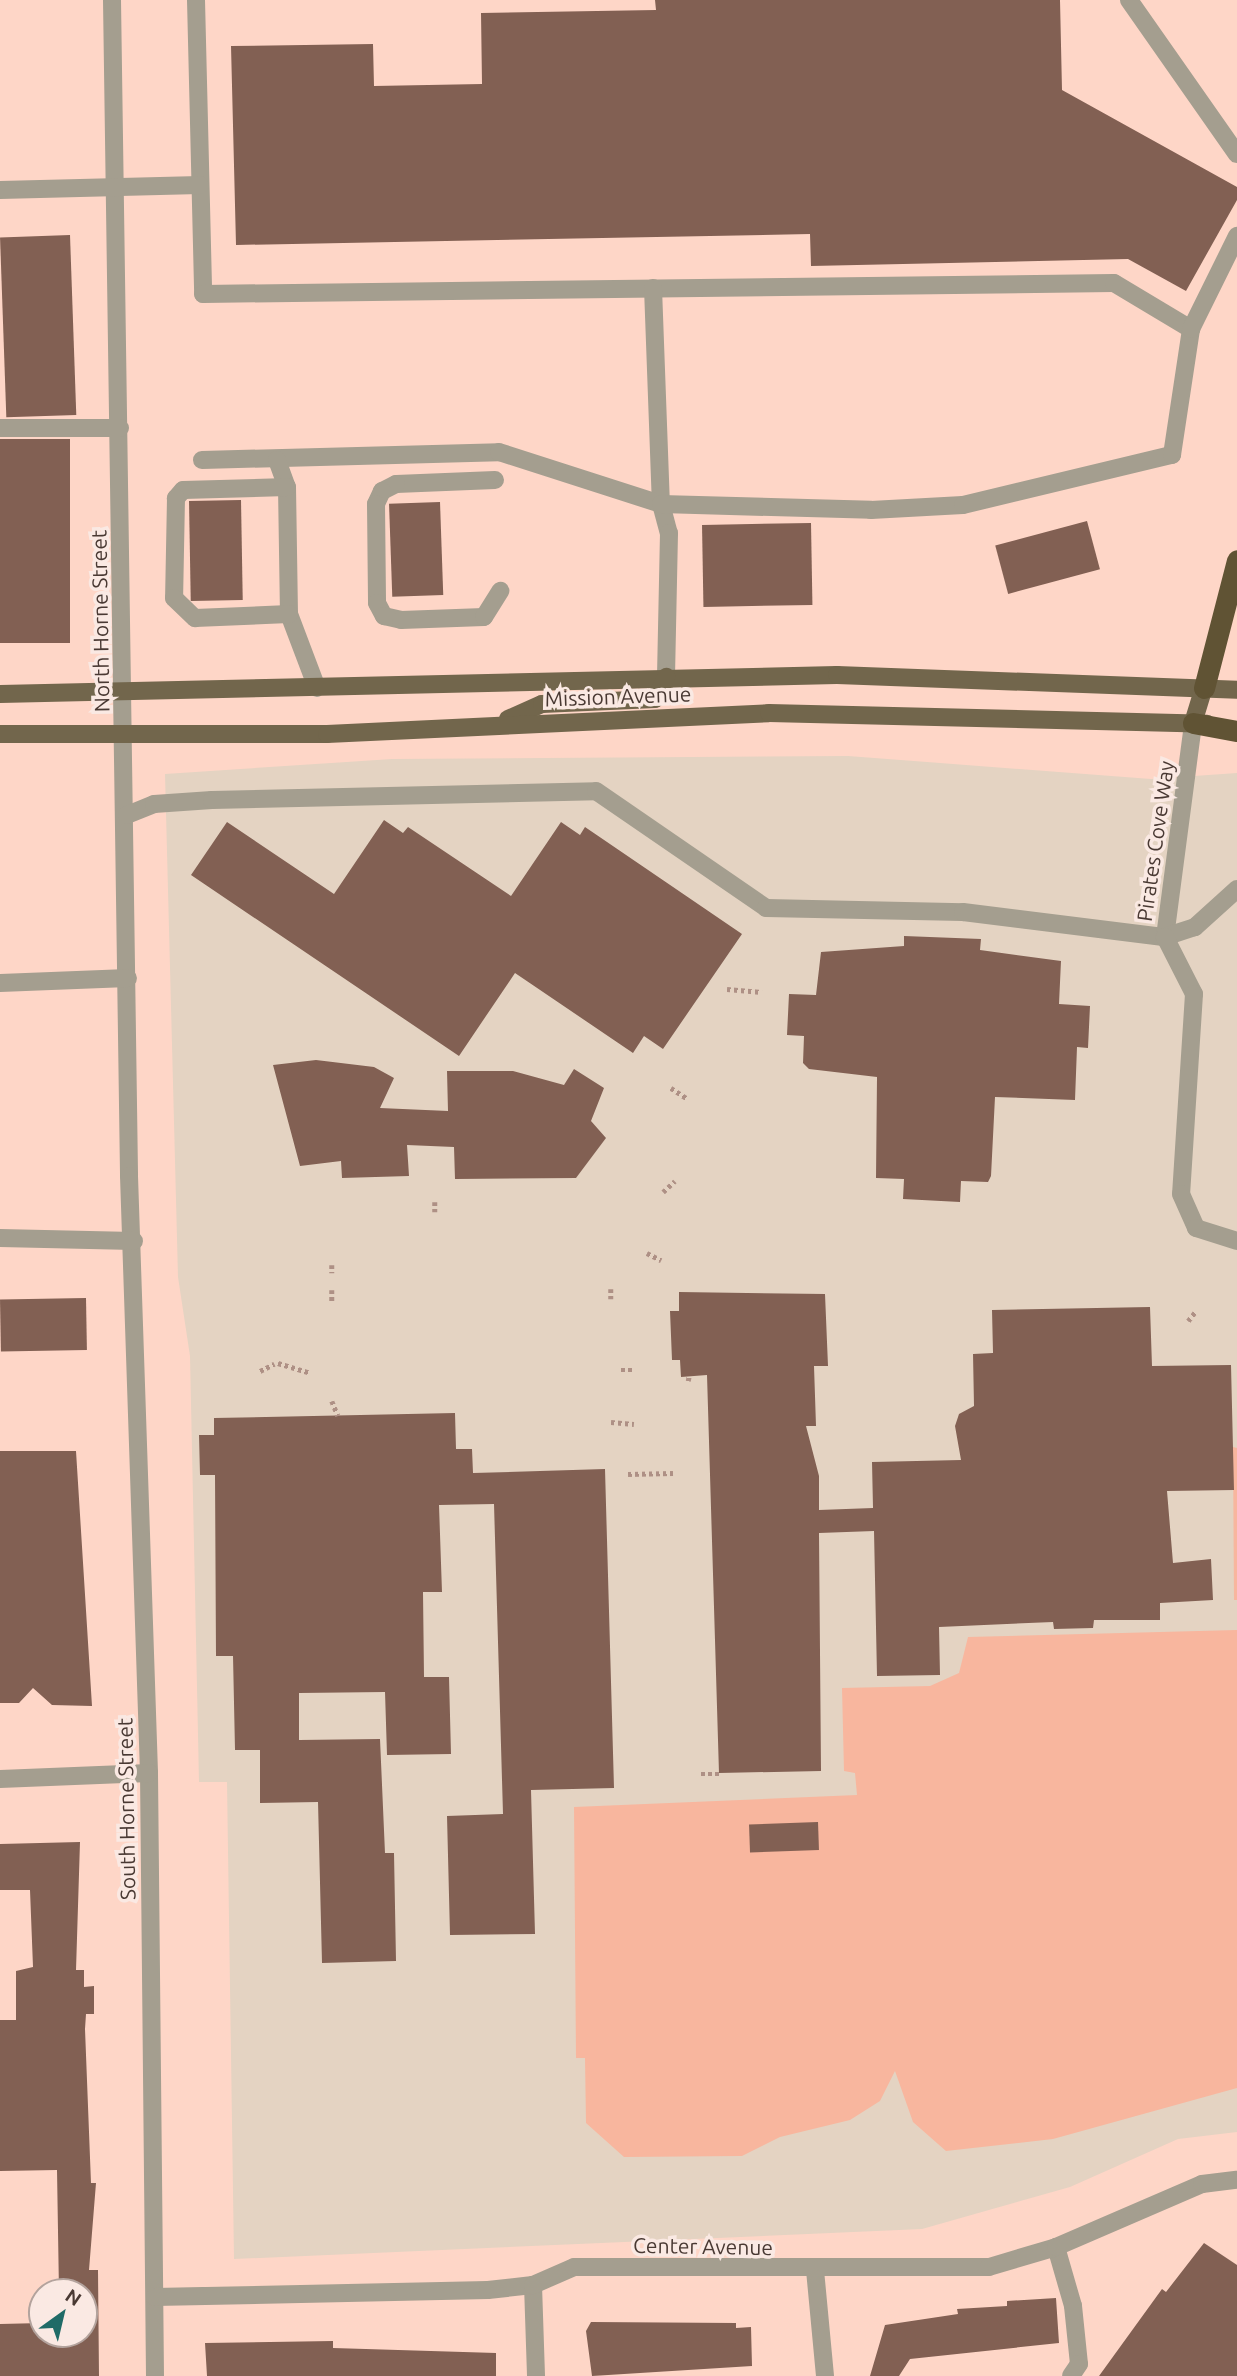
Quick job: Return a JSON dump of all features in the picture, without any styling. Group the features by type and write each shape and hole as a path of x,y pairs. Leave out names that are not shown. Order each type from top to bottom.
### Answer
{"highway":[{"path":"1204,688 1237,560"},
{"path":"1193,723 1237,729"}],"main road":[{"name":"Mission Avenue","path":"0,694 123,695 666,677 850,675 1237,690"},
{"path":"497,723 542,704 654,699 666,677"},
{"path":"1193,723 1204,688"},
{"name":"Mission Avenue","path":"0,734 126,736 769,713 1193,723"}],"street":[{"name":"North Horne Street","path":"112,0 134,1241"},
{"path":"196,0 203,294 1114,283 1191,329"},
{"path":"1129,0 1237,154"},
{"path":"0,190 200,185"},
{"path":"202,460 277,460 429,450 499,452 661,504 846,510 963,505 1172,456 1191,329 1237,236"},
{"path":"653,288 661,504 669,533 666,677"},
{"path":"0,428 120,428"},
{"path":"277,460 287,486 289,614 317,688"},
{"path":"495,480 396,484 382,491 376,504 377,603 384,616 401,620 484,617 500,591"},
{"path":"287,486 183,490 176,498 174,598 195,618 289,614"},
{"name":"Pirates Cove Way","path":"127,814 154,804 212,800 596,791 766,908 962,912 1096,925 1165,937 1193,723"},
{"path":"1237,889 1195,927 1165,937 1194,994 1181,1194 1196,1228 1237,1241"},
{"path":"0,983 128,978"},
{"path":"0,1238 134,1241"},
{"name":"South Horne Street","path":"134,1241 149,1773 155,2376"},
{"path":"0,1779 149,1773"},
{"name":"Center Avenue","path":"155,2297 533,2285 574,2267 815,2270 989,2267 1056,2247 1202,2183 1237,2180"},
{"path":"1056,2247 1073,2306 1079,2364 1071,2376"},
{"path":"815,2270 825,2376"},
{"path":"533,2285 536,2376"}],"path":[{"path":"727,989 762,992"},
{"path":"671,1088 688,1099"},
{"path":"663,1192 674,1181"},
{"path":"435,1202 435,1212"},
{"path":"647,1253 661,1260"},
{"path":"332,1265 332,1273"},
{"path":"611,1289 611,1299"},
{"path":"332,1290 332,1301"},
{"path":"1188,1321 1195,1312"},
{"path":"260,1371 276,1364 310,1373"},
{"path":"621,1370 635,1370"},
{"path":"332,1401 338,1416"},
{"path":"611,1422 635,1424"},
{"path":"628,1474 673,1473"},
{"path":"701,1774 719,1774"}],"shaded area":[{"path":"848,756 1151,779 1237,773 1237,2132 1178,2139 1070,2187 922,2229 234,2259 227,1782 199,1782 190,1356 178,1277 165,774 392,759"},
{"path":"1233,1447 1237,1448 1237,1600 1234,1600"},
{"path":"1237,1630 1237,2088 1053,2139 946,2151 913,2122 895,2071 880,2101 850,2120 780,2137 742,2156 624,2157 586,2123 585,2058 576,2058 574,1807 857,1795 855,1773 844,1771 842,1688 930,1686 959,1673 968,1637"}],"building":[{"path":"655,0 1060,0 1062,90 1237,187 1237,200 1186,291 1128,259 811,266 810,234 236,245 231,46 373,44 374,86 482,84 481,13 656,10"},
{"path":"70,235 76,415 6,417 0,237"},
{"path":"0,439 70,439 70,643 0,643"},
{"path":"241,500 243,600 191,601 189,501"},
{"path":"440,502 443,595 392,597 389,504"},
{"path":"1087,521 1100,569 1008,594 995,546"},
{"path":"811,523 812,605 703,607 702,525"},
{"path":"384,820 403,833 408,827 511,896 561,822 580,835 585,827 742,934 663,1049 644,1036 633,1053 515,973 459,1056 191,875 227,822 334,894"},
{"path":"904,936 981,939 980,950 1061,961 1059,1004 1090,1006 1088,1048 1077,1047 1075,1100 995,1097 991,1176 988,1182 961,1181 960,1202 903,1199 904,1179 876,1178 877,1077 809,1069 803,1063 804,1036 787,1035 789,994 816,995 821,952 904,946"},
{"path":"316,1060 374,1067 394,1078 380,1108 448,1111 447,1071 513,1071 564,1085 574,1069 604,1088 591,1121 606,1138 576,1178 455,1179 454,1147 407,1145 409,1176 342,1178 341,1161 300,1166 273,1065"},
{"path":"679,1292 825,1294 828,1366 814,1366 816,1426 806,1426 819,1476 819,1510 873,1508 872,1462 961,1460 955,1426 959,1414 974,1406 973,1354 993,1353 992,1310 1150,1307 1152,1366 1231,1365 1234,1490 1167,1491 1173,1563 1211,1559 1213,1600 1160,1603 1160,1620 1094,1620 1093,1628 1054,1629 1053,1622 939,1627 940,1675 877,1676 874,1531 819,1533 821,1771 719,1773 707,1375 681,1377 680,1360 672,1360 670,1311 679,1311"},
{"path":"86,1298 87,1350 1,1351 0,1300"},
{"path":"455,1413 456,1449 472,1449 473,1473 605,1469 614,1788 531,1790 535,1934 450,1935 447,1816 503,1814 494,1504 439,1505 442,1592 423,1592 424,1677 449,1677 451,1754 387,1755 385,1692 299,1693 299,1740 380,1739 385,1853 394,1853 396,1961 322,1963 318,1802 260,1803 260,1750 235,1750 233,1656 216,1656 215,1475 200,1475 199,1435 214,1435 214,1418"},
{"path":"0,1451 76,1451 92,1706 52,1705 33,1688 19,1703 0,1703"},
{"path":"818,1822 819,1850 750,1852 749,1824"},
{"path":"80,1842 76,1970 84,1970 84,1987 94,1986 94,2014 86,2014 85,2029 91,2183 96,2183 89,2270 98,2270 99,2376 0,2376 0,2324 28,2323 28,2348 98,2348 98,2278 59,2278 57,2170 0,2171 0,2020 16,2020 16,1971 33,1967 30,1890 0,1890 0,1844"},
{"path":"1204,2243 1237,2265 1237,2376 1099,2376 1162,2289 1166,2292"},
{"path":"1056,2298 1059,2343 910,2359 899,2376 870,2376 885,2325 958,2314 957,2309 1007,2306 1007,2301"},
{"path":"591,2322 736,2323 736,2328 751,2327 752,2366 592,2376 586,2331"},
{"path":"333,2341 333,2348 496,2353 496,2376 207,2376 205,2343"}]}
